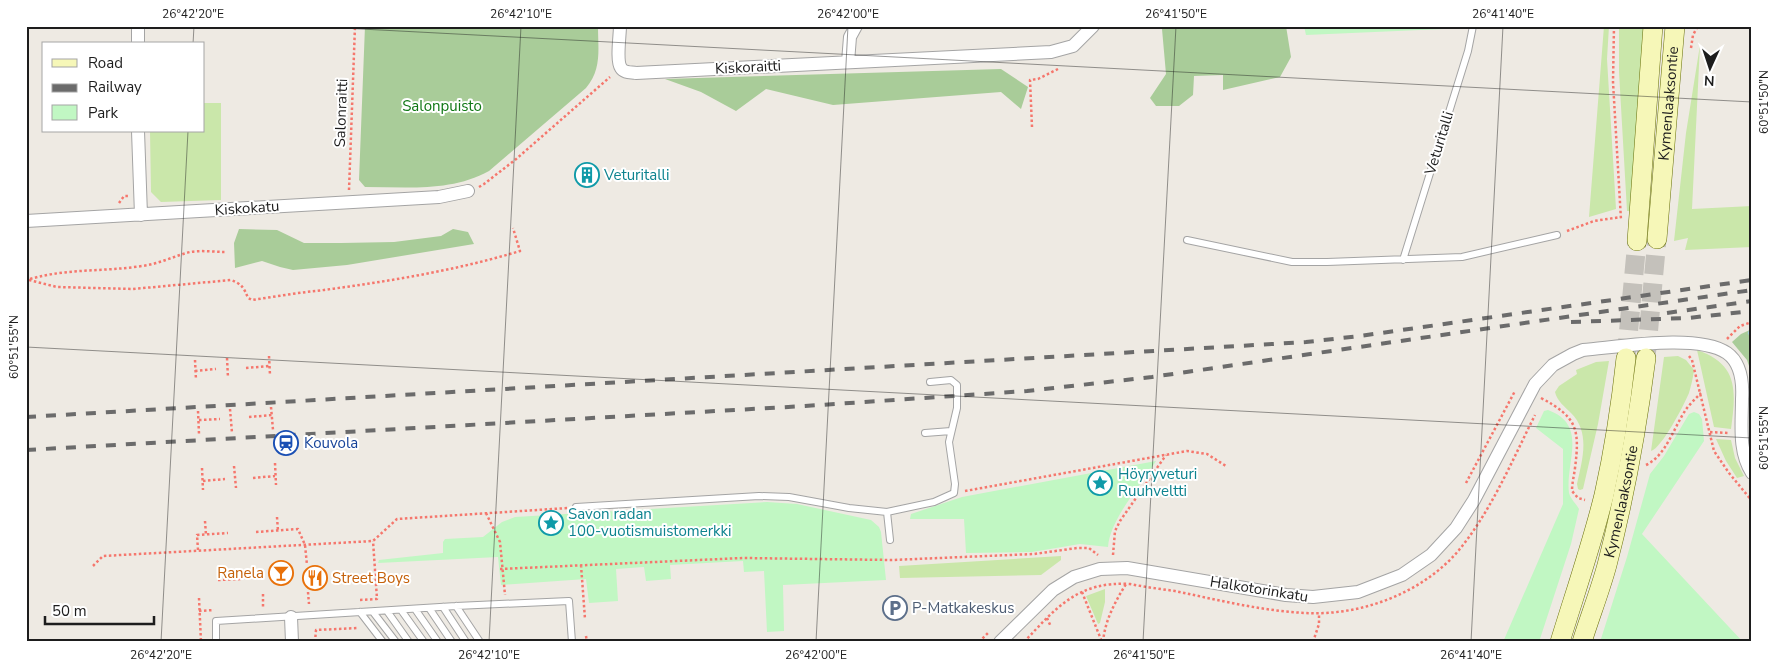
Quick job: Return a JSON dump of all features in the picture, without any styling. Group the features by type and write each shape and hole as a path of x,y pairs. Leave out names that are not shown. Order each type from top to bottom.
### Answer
{"main road":[{"name":"Kymenlaaksontie","path":"1638,241 1652,26"},
{"name":"Kymenlaaksontie","path":"1657,239 1677,30"},
{"name":"Kymenlaaksontie","path":"1560,642 1604,496 1619,416 1626,358"},
{"name":"Kymenlaaksontie","path":"1582,642 1606,566 1622,502 1637,430 1646,358"}],"street":[{"path":"138,26 138,42"},
{"path":"620,26 619,60 621,67"},
{"path":"848,62 850,36 856,26"},
{"name":"Kiskoraitti","path":"621,67 626,72 636,73 1052,52 1073,46 1093,26"},
{"path":"138,132 141,215"},
{"name":"Kiskokatu","path":"26,221 439,197 468,191"},
{"name":"Halkotorinkatu","path":"1000,642 1053,590 1074,577 1100,569 1127,568 1286,595 1313,597 1358,592 1402,575 1431,555 1456,528 1474,500 1525,402 1543,375 1553,365 1583,350 1678,342 1695,342 1717,348"},
{"path":"1717,348 1728,354 1736,364 1742,377 1742,452 1752,473"},
{"path":"290,617 292,642"}],"lane":[{"name":"Veturitalli","path":"1403,260 1468,51 1473,26"},
{"path":"1187,240 1292,262 1462,257 1557,236"},
{"path":"576,507 759,496 789,497 849,508 888,512 934,502 954,493 955,484 949,442 958,402 957,385 951,380 930,382"},
{"path":"925,433 952,431"},
{"path":"888,512 890,540"},
{"path":"216,642 216,621 569,601 572,642"},
{"path":"456,606 480,642"},
{"path":"443,607 466,642"},
{"path":"429,608 452,642"},
{"path":"415,609 438,642"},
{"path":"401,610 424,642"},
{"path":"387,611 409,642"},
{"path":"360,612 383,642"},
{"path":"373,612 396,642"}],"path":[{"name":"Salonraitti","path":"349,202 355,26"},
{"path":"1614,26 1613,82 1621,225"},
{"path":"468,191 484,184 515,160 621,67"},
{"path":"1032,128 1030,80 1038,79 1058,69"},
{"path":"1557,236 1594,220 1620,217"},
{"path":"225,252 191,252 162,262 142,266 60,272 29,280 57,287 133,289 231,280 239,283 244,288 248,298 261,299 366,284 463,267 520,252 513,228"},
{"path":"1717,348 1740,326 1752,322"},
{"path":"1686,353 1692,360 1714,451 1752,500"},
{"path":"269,356 270,375"},
{"path":"227,358 229,367 228,378"},
{"path":"195,360 196,380"},
{"path":"246,368 269,366"},
{"path":"195,370 216,370"},
{"path":"1464,487 1518,386"},
{"path":"1540,406 1547,393"},
{"path":"1645,456 1644,466 1654,461 1662,451 1688,407 1701,393"},
{"path":"1536,395 1566,415 1576,429 1578,445 1572,491 1578,498 1588,501"},
{"path":"271,407 273,430"},
{"path":"230,409 232,433"},
{"path":"198,411 199,434"},
{"path":"1024,642 1065,602 1095,587 1114,584 1126,584 1283,611 1319,613 1351,610 1385,600 1408,590 1444,566 1470,536 1536,413"},
{"path":"249,417 272,415"},
{"path":"198,420 220,419"},
{"path":"1710,432 1730,433"},
{"path":"954,493 1187,451 1207,454 1226,466"},
{"path":"1113,554 1115,531 1120,521 1166,455"},
{"path":"274,463 276,486"},
{"path":"234,466 236,488"},
{"path":"202,468 203,490"},
{"path":"253,478 275,476"},
{"path":"202,481 225,479"},
{"path":"235,479 241,479"},
{"path":"93,566 103,556 373,541 398,519 576,507"},
{"path":"486,513 500,542 505,604"},
{"path":"278,517 278,530"},
{"path":"205,521 206,535"},
{"path":"256,532 298,529 306,545 307,565"},
{"path":"198,550 197,535 228,534"},
{"path":"360,600 377,599 373,541"},
{"path":"502,569 743,558 910,559 1034,554 1077,548 1088,548 1098,555"},
{"path":"1089,557 1120,553"},
{"path":"581,565 585,619"},
{"path":"218,580 242,579"},
{"path":"1102,642 1115,601 1126,584"},
{"path":"308,592 309,604"},
{"path":"1082,592 1102,642"},
{"path":"263,594 263,607"},
{"path":"199,598 202,611 201,642"},
{"path":"1313,642 1319,624 1319,613"},
{"path":"1047,618 1051,627"},
{"path":"315,642 316,630 366,627"},
{"path":"979,642 993,628"},
{"path":"586,636 587,642"}],"green space":[{"name":"Salonpuisto","path":"365,26 598,26 597,66 595,74 586,88 489,171 474,178 444,185 428,187 365,187 359,180"},
{"path":"1286,26 1291,57 1280,77 1223,90 1223,75 1194,76 1193,95 1179,106 1156,106 1150,98 1166,74 1162,29"},
{"path":"1304,26 1466,26 1466,28 1306,35"},
{"path":"1604,26 1609,26 1607,59 1616,209 1589,217"},
{"path":"1619,26 1644,26 1630,211 1627,211 1619,72"},
{"path":"1700,45 1692,209 1752,206 1752,247 1685,250 1688,238 1674,241 1686,133"},
{"path":"1001,69 1028,87 1021,109 1001,92 833,105 766,89 736,111 701,92 665,79"},
{"path":"205,103 221,103 221,200 161,202 151,192 150,132 205,132"},
{"path":"239,229 277,230 304,243 341,243 394,242 441,236 453,229 468,232 474,244 347,265 293,270 262,261 235,268 234,243"},
{"path":"1752,329 1752,431 1750,430 1751,372 1747,360 1732,342 1741,334"},
{"path":"1697,350 1711,356 1728,371 1734,391 1731,429 1714,427"},
{"path":"1678,356 1686,360 1694,370 1689,393 1667,434 1656,448 1651,451 1664,357"},
{"path":"1609,361 1598,424 1583,489 1580,490 1577,484 1583,456 1581,429 1571,413 1559,401 1555,392 1559,386 1577,374 1576,370 1596,362"},
{"path":"1548,410 1561,417 1568,425 1572,435 1569,493 1579,509 1571,544 1539,642 1503,642 1563,504 1563,449 1536,428 1544,411"},
{"path":"1694,412 1699,414 1702,419 1704,441 1642,534 1743,642 1600,642 1627,557 1650,474 1664,456 1689,414"},
{"path":"1716,439 1731,440 1735,458 1744,476 1737,478 1726,461"},
{"path":"1156,461 1120,514 1110,536 1108,547 1080,544 1032,552 966,553 964,519 910,519 911,514 962,497"},
{"path":"767,502 797,504 871,520 879,527 881,532 886,580 783,585 784,631 767,632 764,571 744,572 743,561 670,565 671,579 646,581 644,567 616,569 618,601 589,603 586,579 501,585 498,557 378,563 379,560 443,553 443,542 445,539 483,537 502,522 515,517"},
{"path":"1061,556 1061,560 1041,575 900,578 899,566"},
{"path":"1105,589 1105,602 1100,623 1098,624 1086,596"}],"tunnel":[{"path":"1646,358 1657,239"},
{"path":"1626,358 1637,241"}],"railway":[{"path":"26,417 1306,342 1752,280"},
{"path":"26,450 805,406 1027,391 1152,377 1752,290"},
{"path":"1667,313 1752,301"},
{"path":"1571,322 1688,318 1752,311"}],"place":[{"name":"Veturitalli","path":"587,175"},
{"name":"Kouvola","path":"286,443"},
{"name":"Höyryveturi Ruuhveltti","path":"1100,483"},
{"name":"Savon radan 100-vuotismuistomerkki","path":"551,523"},
{"name":"Ranela","path":"281,573"},
{"name":"Street Boys","path":"315,578"},
{"name":"P-Matkakeskus","path":"895,608"}]}
